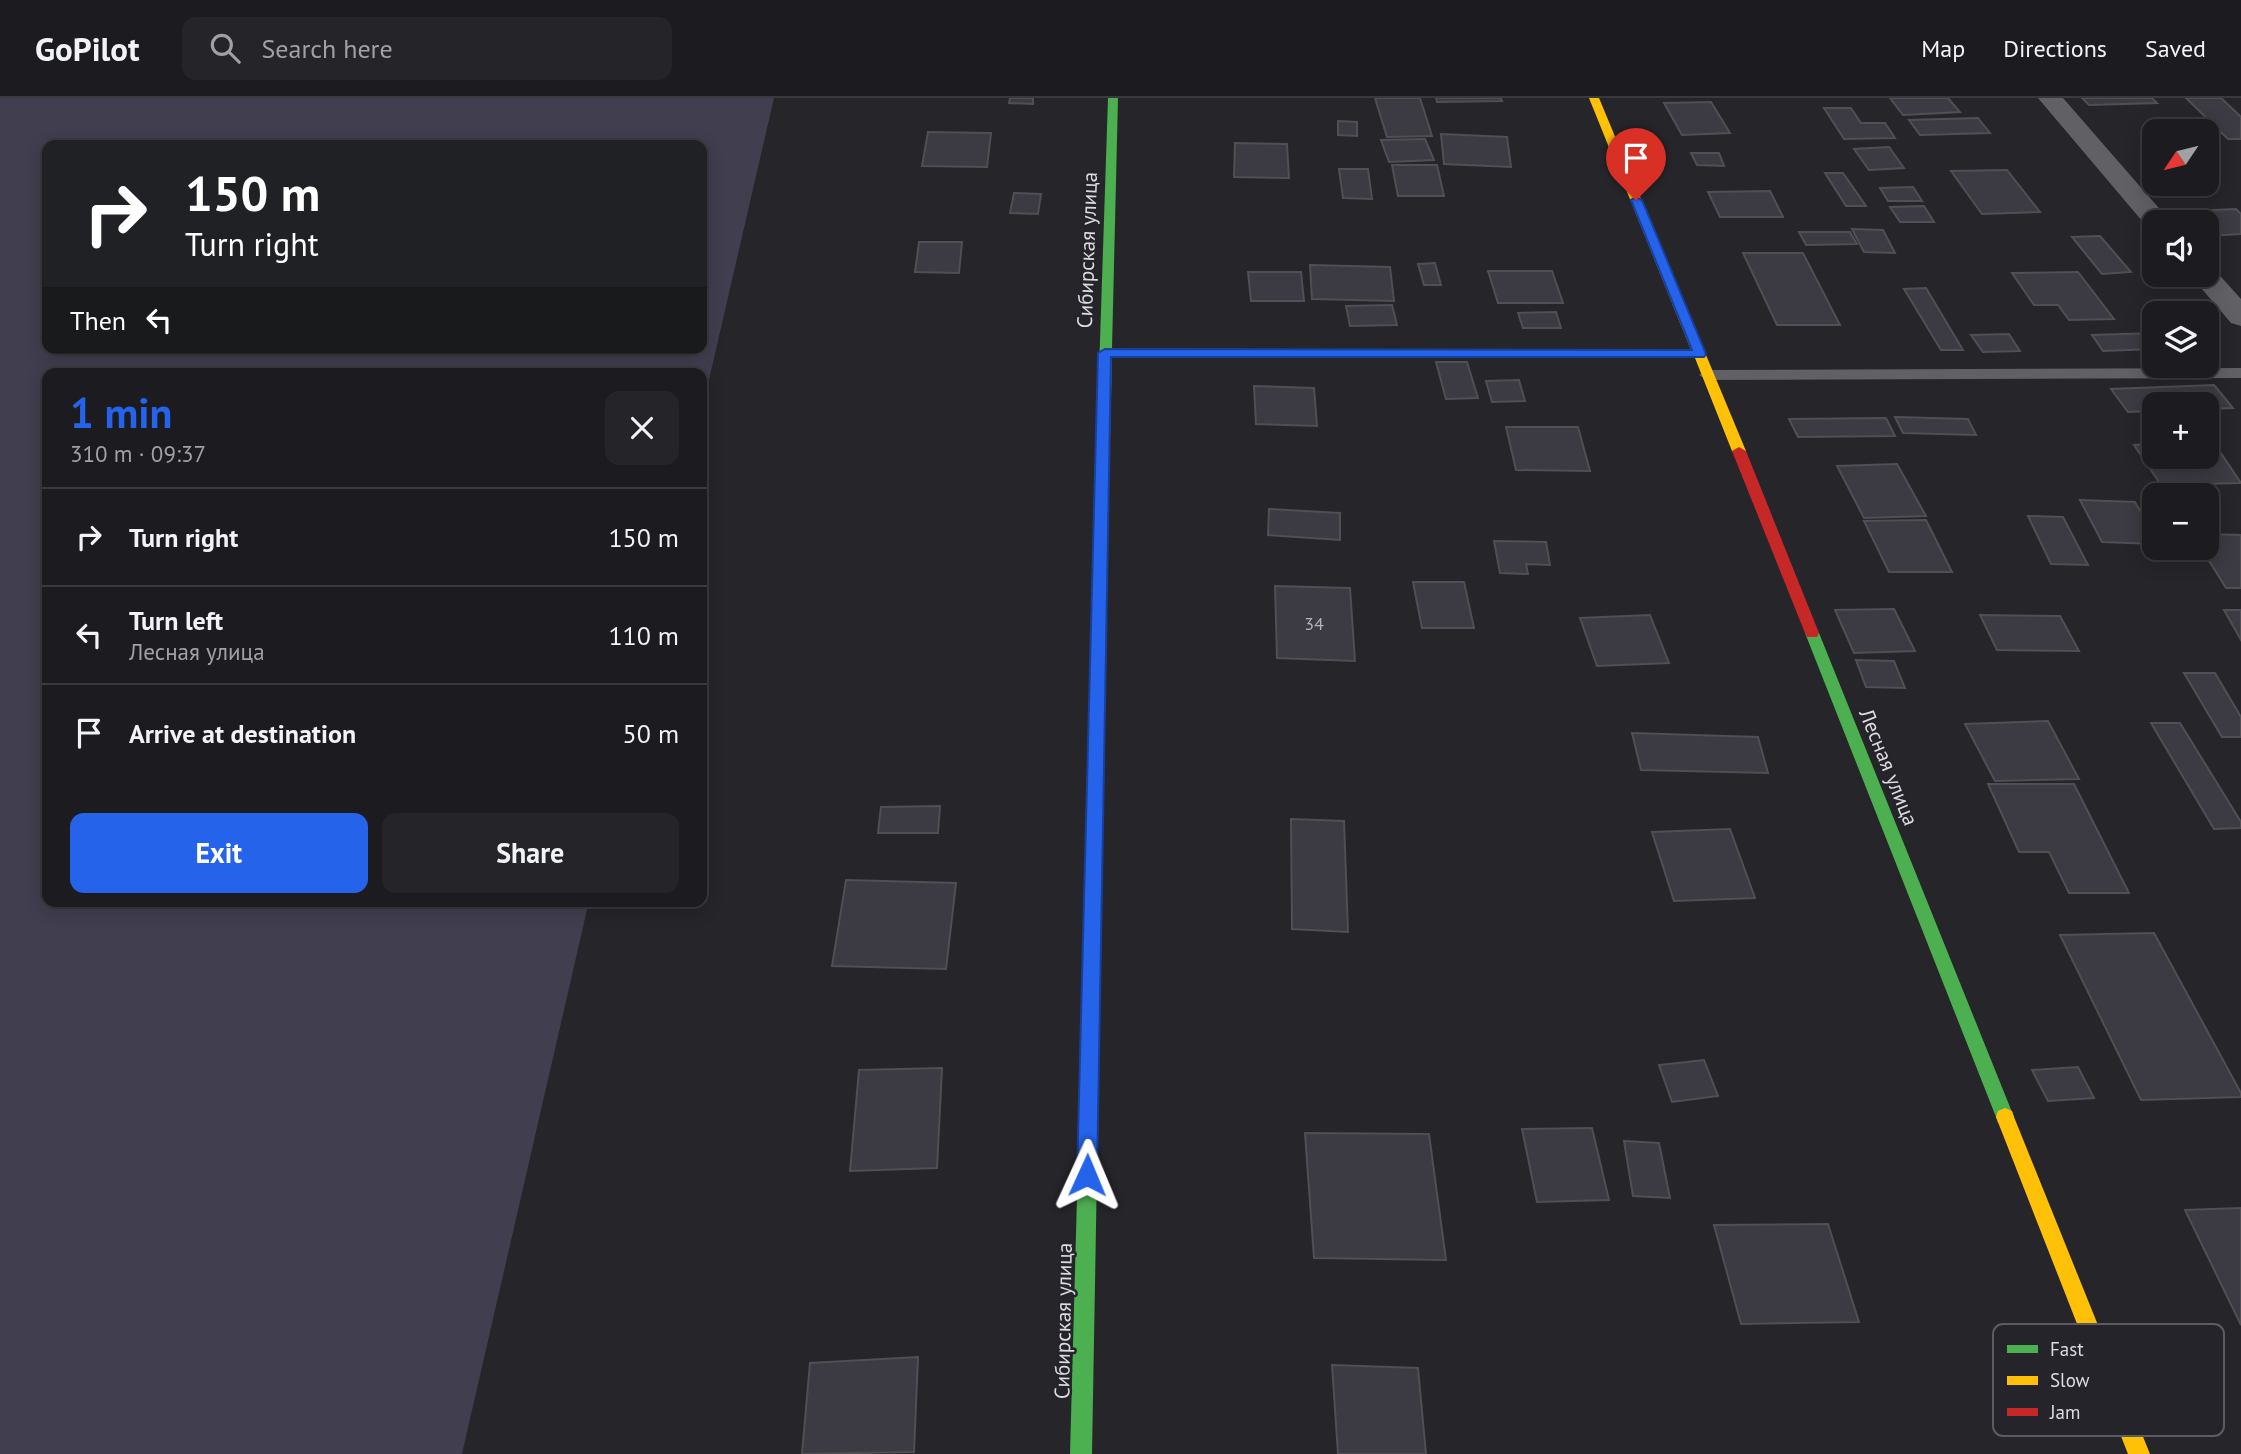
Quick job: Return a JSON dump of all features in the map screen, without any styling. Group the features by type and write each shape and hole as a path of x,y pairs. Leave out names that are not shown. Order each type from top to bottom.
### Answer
{"street":[{"name":"Сибирская улица","path":"1081,1454 1113,98"},
{"name":"Лесная улица","path":"1594,98 1780,550 2087,1324"},
{"path":"2050,98 2148,210"},
{"path":"2215,287 2241,317"},
{"path":"1105,353 1700,354"},
{"name":"Лесная улица","path":"2132,1436 2139,1454"}],"lane":[{"path":"1707,375 2241,373"}],"shaded area":[{"path":"0,98 774,98 707,388 707,368 42,368 42,907 588,907 462,1454 0,1454"}],"building":[{"path":"1010,98 1033,98 1033,104 1009,103"},
{"path":"1375,98 1420,98 1432,136 1387,137"},
{"path":"1436,98 1501,98 1502,101 1437,102"},
{"path":"1890,98 1948,98 1960,112 1903,115"},
{"path":"2082,98 2152,98 2157,103 2089,105"},
{"path":"2186,98 2221,98 2241,117 2241,139 2228,139 2219,130 2219,119 2208,119"},
{"path":"1711,102 1730,133 1682,135 1664,103"},
{"path":"1824,108 1851,108 1861,123 1885,123 1895,138 1844,139"},
{"path":"1978,118 1990,133 1920,135 1909,120"},
{"path":"1338,121 1357,122 1357,136 1338,135"},
{"path":"928,132 991,133 987,167 922,166"},
{"path":"1441,134 1507,137 1511,167 1444,164"},
{"path":"1425,139 1434,160 1389,162 1381,140"},
{"path":"1235,143 1287,144 1289,178 1234,177"},
{"path":"1889,147 1904,168 1869,170 1854,149"},
{"path":"1691,153 1719,153 1724,166 1697,165"},
{"path":"1392,165 1437,165 1444,196 1398,196"},
{"path":"1339,169 1368,169 1372,199 1343,198"},
{"path":"2007,170 2040,212 1982,214 1951,171"},
{"path":"1825,173 1843,173 1866,206 1846,206"},
{"path":"1913,187 1922,201 1888,201 1880,188"},
{"path":"1770,191 1783,217 1720,217 1708,192"},
{"path":"1014,193 1041,194 1038,214 1010,213"},
{"path":"1924,206 1934,222 1900,222 1890,207"},
{"path":"2236,209 2241,214 2241,234 2219,235 2219,210 2213,210"},
{"path":"1852,229 1883,230 1895,253 1864,252"},
{"path":"1799,232 1850,232 1857,244 1806,245"},
{"path":"2100,236 2131,272 2102,274 2072,237"},
{"path":"919,242 962,242 959,273 915,272"},
{"path":"1743,253 1803,253 1840,325 1777,325"},
{"path":"1435,263 1441,285 1424,285 1418,264"},
{"path":"1310,265 1390,267 1394,301 1312,299"},
{"path":"1488,271 1552,271 1563,303 1498,303"},
{"path":"1248,272 1301,272 1304,301 1251,301"},
{"path":"2078,272 2114,319 2069,320 2058,305 2034,305 2012,273"},
{"path":"1926,288 1963,350 1941,350 1904,289"},
{"path":"1392,305 1397,325 1350,326 1346,306"},
{"path":"1556,312 1561,328 1523,328 1518,313"},
{"path":"2142,333 2142,349 2103,351 2092,335"},
{"path":"2009,334 2020,351 1983,352 1971,335"},
{"path":"1436,362 1467,362 1478,398 1446,399"},
{"path":"1519,380 1525,401 1492,402 1486,381"},
{"path":"2214,385 2233,408 2219,409 2219,392 2142,392 2142,411 2128,412 2111,389"},
{"path":"1254,386 1314,388 1317,426 1256,424"},
{"path":"1895,417 1968,419 1976,435 1903,433"},
{"path":"1886,418 1895,436 1798,437 1789,419"},
{"path":"1506,427 1578,427 1590,471 1516,470"},
{"path":"2134,445 2142,445 2142,457"},
{"path":"2219,450 2241,483 2219,484 2160,483 2150,469 2219,469"},
{"path":"1897,464 1926,516 1864,518 1837,466"},
{"path":"2080,500 2135,502 2142,514 2142,544 2102,542"},
{"path":"1269,509 1340,513 1340,540 1268,535"},
{"path":"2028,516 2063,517 2088,565 2051,564"},
{"path":"1926,520 1952,572 1889,572 1864,521"},
{"path":"2219,534 2241,535 2241,588 2226,588 2208,560 2219,560"},
{"path":"1494,541 1546,542 1550,565 1526,564 1528,574 1500,573"},
{"path":"1413,582 1464,582 1474,628 1422,628"},
{"path":"1275,586 1350,588 1355,661 1277,658"},
{"path":"1894,609 1915,651 1854,653 1835,610"},
{"path":"2224,610 2241,610 2241,640"},
{"path":"1650,615 1669,663 1597,666 1580,618"},
{"path":"1980,615 2060,616 2079,651 1997,650"},
{"path":"1856,660 1894,661 1905,688 1866,687"},
{"path":"2184,673 2215,673 2241,717 2241,737 2222,737"},
{"path":"2048,721 2079,779 1995,781 1965,724"},
{"path":"2151,723 2180,723 2241,822 2241,828 2214,829"},
{"path":"1632,733 1758,737 1768,773 1641,770"},
{"path":"1988,784 2074,784 2129,893 2069,893 2049,852 2019,852"},
{"path":"940,806 938,833 878,833 881,807"},
{"path":"1291,819 1344,821 1348,932 1292,929"},
{"path":"1730,829 1755,898 1674,901 1652,832"},
{"path":"846,880 956,883 946,969 832,966"},
{"path":"2154,933 2241,1097 2141,1100 2060,935"},
{"path":"1704,1060 1718,1096 1672,1102 1659,1065"},
{"path":"2078,1067 2094,1098 2048,1101 2032,1070"},
{"path":"942,1068 937,1168 850,1171 859,1070"},
{"path":"1592,1128 1609,1200 1537,1202 1522,1129"},
{"path":"1305,1133 1429,1134 1446,1260 1314,1258"},
{"path":"1624,1141 1659,1143 1670,1198 1633,1196"},
{"path":"2241,1208 2241,1325 2185,1210"},
{"path":"1828,1224 1859,1322 1741,1324 1714,1225"},
{"path":"918,1357 914,1452 802,1454 810,1363"},
{"path":"1332,1365 1418,1368 1426,1454 1338,1454"}],"traffic: fast":[{"path":"1101,523 1113,98"},
{"path":"1105,353 1587,354"},
{"path":"1812,633 2005,1117"},
{"path":"1081,1454 1095,830"}],"traffic: slow":[{"path":"1594,98 1739,451"},
{"path":"1587,354 1700,354"},
{"path":"2005,1117 2087,1324"},
{"path":"2132,1436 2139,1454"}],"traffic: jam":[{"path":"1739,451 1812,633"},
{"path":"1095,830 1101,523"}],"route":[{"path":"1087,1175 1105,353 1700,354 1636,200"}]}
